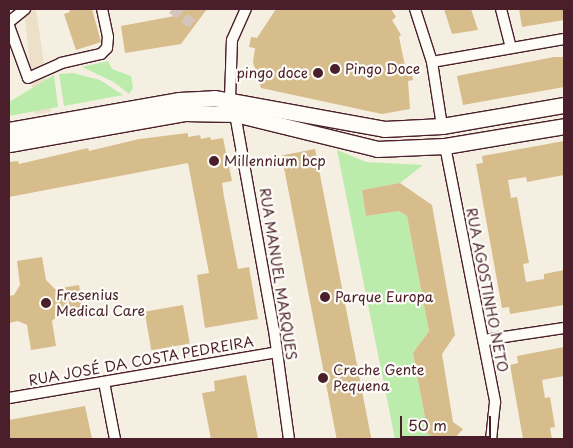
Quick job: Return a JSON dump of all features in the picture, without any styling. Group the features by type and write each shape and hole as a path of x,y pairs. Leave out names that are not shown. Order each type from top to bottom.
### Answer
{"street":[{"path":"25,9 9,24 28,78 61,63 101,54 107,48 108,37 102,9"},
{"path":"236,114 230,99 232,40 246,9"},
{"path":"415,9 432,62 445,146"},
{"path":"501,9 511,48"},
{"path":"432,62 564,39"},
{"path":"9,130 179,100 230,99 384,129 442,126 564,104"},
{"path":"9,144 175,114 236,114 377,149 445,146 564,126"},
{"name":"RUA MANUEL MARQUES","path":"236,114 277,352 289,439"},
{"name":"RUA AGOSTINHO NETO","path":"445,146 495,402 491,439"},
{"path":"484,340 564,328"},
{"name":"RUA JOSÉ DA COSTA PEDREIRA","path":"9,398 277,352"},
{"path":"104,382 115,439"}],"shaded area":[{"path":"24,9 36,9 51,112 35,114"}],"green space":[{"path":"108,61 112,69 131,76 133,88 129,94 114,82 82,67"},
{"path":"73,73 100,80 123,95 64,106 59,74"},
{"path":"54,75 58,107 9,116 9,102"},
{"path":"337,150 366,162 423,165 400,183 362,190 366,216 399,211 407,216 429,331 413,353 428,434 436,439 395,439"}],"building":[{"path":"69,9 92,9 101,42 76,50 64,14 70,12"},
{"path":"172,9 207,9 181,44 125,53 121,26 180,15"},
{"path":"276,9 391,9 396,17 392,20 401,35 399,37 405,66 411,70 413,80 408,81 410,109 382,114 261,88 253,62 255,48 249,47 251,37 257,38"},
{"path":"444,9 471,9 478,30 452,34"},
{"path":"519,9 564,9 564,20 522,27"},
{"path":"554,57 564,57 564,87 463,105 457,76"},
{"path":"188,133 188,137 200,135 201,139 210,137 211,140 223,138 232,181 222,183 224,197 238,269 249,267 258,319 205,328 197,275 209,273 188,163 9,197 9,162 18,161 19,164 88,148 89,151 139,139"},
{"path":"564,141 564,175 527,182 526,177 508,180 511,198 517,197 529,263 523,264 526,282 544,279 544,274 564,270 564,305 510,314 509,307 502,308 476,164 483,163 482,156"},
{"name":"Parque Europa","path":"315,149 371,439 337,439 282,155"},
{"path":"400,183 432,205 455,335 442,354 453,422 463,429 454,439 436,439 428,434 413,353 429,331 407,216 399,211 366,216 362,190"},
{"name":"Fresenius Medical Care","path":"42,257 46,280 55,289 79,285 83,310 59,314 52,321 56,346 31,350 27,325 18,321 9,323 9,296 14,295 20,285 17,261"},
{"path":"183,305 190,343 151,350 145,312"},
{"path":"564,347 564,376 542,380 545,398 550,397 555,427 550,428 552,439 523,439 510,365 518,363 517,356"},
{"path":"246,375 258,439 211,439 202,393 215,391 214,381"},
{"path":"85,406 92,439 9,439 9,420"}],"tunnel":[{"path":"172,9 195,26"}],"place":[{"name":"Pingo Doce","path":"335,69"},
{"name":"pingo doce","path":"318,73"},
{"name":"Millennium bcp","path":"214,161"},
{"name":"Parque Europa","path":"325,297"},
{"name":"Fresenius Medical Care","path":"46,303"},
{"name":"Creche Gente Pequena","path":"323,378"}]}
